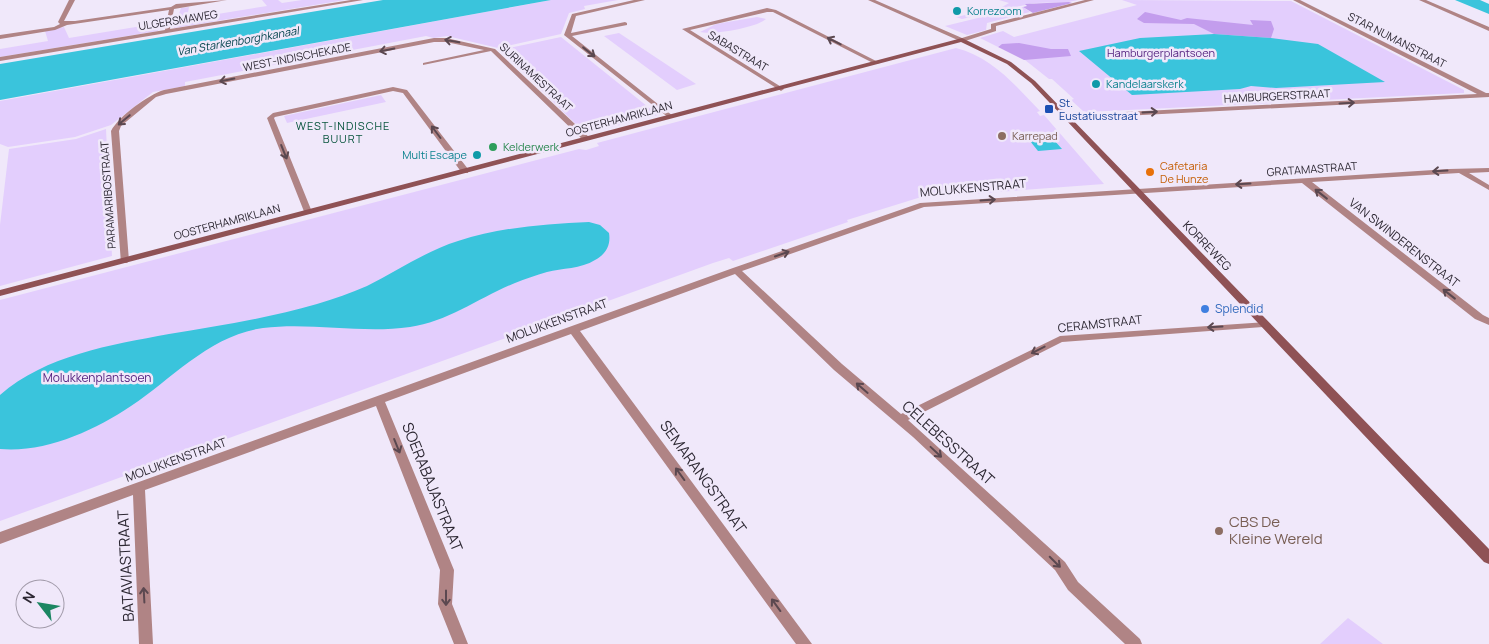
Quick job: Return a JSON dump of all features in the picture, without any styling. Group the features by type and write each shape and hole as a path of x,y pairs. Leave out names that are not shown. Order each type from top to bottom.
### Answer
{"street":[{"path":"65,24 61,22 72,0"},
{"path":"168,0 166,6 172,8 180,4 181,0"},
{"path":"0,37 55,28 65,24 224,0"},
{"name":"ULGERSMAWEG","path":"0,60 360,0"},
{"path":"567,35 574,16 583,12 642,0"},
{"name":"KORREWEG","path":"871,0 1009,63 1033,82 1489,558"},
{"name":"OOSTERHAMRIKLAAN","path":"0,293 877,63 994,30 993,25 1091,0"},
{"name":"STAR NUMANSTRAAT","path":"1296,0 1488,96"},
{"path":"1422,0 1489,29"},
{"path":"167,32 172,8"},
{"name":"SABASTRAAT","path":"781,88 685,29 757,12 774,11 877,63"},
{"path":"567,35 625,24"},
{"path":"567,35 671,117"},
{"name":"SURINAMESTRAAT","path":"434,40 446,40 493,50 587,139"},
{"name":"WEST-INDISCHEKADE","path":"164,92 434,40"},
{"path":"425,64 493,50"},
{"path":"308,212 270,118 281,113 400,89 405,91 465,171"},
{"name":"PARAMARIBOSTRAAT","path":"124,261 115,131 118,125 154,96 164,92"},
{"name":"HAMBURGERSTRAAT","path":"1066,117 1488,96"},
{"name":"GRATAMASTRAAT","path":"1136,190 1489,170"},
{"path":"1462,172 1489,188"},
{"name":"VAN SWINDERENSTRAAT","path":"1305,181 1479,317 1489,322"},
{"name":"MOLUKKENSTRAAT","path":"0,538 736,270 923,205 1136,190"},
{"name":"CELEBESSTRAAT","path":"736,270 838,367 917,434 1060,566 1073,586 1135,644"},
{"name":"CERAMSTRAAT","path":"899,420 1060,339 1263,324"},
{"name":"SEMARANGSTRAAT","path":"574,330 805,644"},
{"name":"SOERABAJASTRAAT","path":"379,400 447,570 445,604 461,644"},
{"name":"BATAVIASTRAAT","path":"139,488 146,644"}],"green space":[{"path":"262,0 278,0 282,3 302,0 345,0 174,28 181,8 189,7 187,19 267,6"},
{"path":"551,0 618,0 584,6 585,9 569,13 561,34 498,48 447,36 434,38 426,36 185,82 185,86 153,92 111,125 75,137 8,147 0,144 0,101"},
{"path":"999,0 1078,0 1034,3 962,19 956,17 1002,7 1009,3"},
{"name":"Hamburgerplantsoen","path":"1122,0 1291,1 1464,90 1464,93 1284,102 1272,100 1273,103 1087,112 1083,111 1071,100 1074,99 1052,79 1049,79 1025,60 1000,45 998,47 980,38 1003,31 1014,37 1137,5"},
{"path":"1023,7 1030,12 987,23 986,30 967,35 945,26"},
{"path":"757,17 766,19 734,30 700,32 716,24"},
{"path":"160,23 158,31 0,57 0,49 48,41 45,31 64,27 69,38"},
{"path":"619,33 696,84 677,90 604,36"},
{"path":"561,37 658,115 586,134 500,50"},
{"name":"Molukkenplantsoen","path":"956,48 981,58 1012,82 1040,111 1037,112 1040,116 1044,115 1104,184 918,198 847,220 848,222 733,261 729,258 713,263 0,521 0,300 579,149 586,150 599,146 597,143"},
{"path":"381,95 386,102 287,123 284,116"},
{"path":"106,129 112,256 0,286 0,225 9,149 76,139"},
{"path":"1348,618 1383,644 1320,644"}],"shaded area":[{"path":"1072,3 1033,13 1023,7 1027,6 1025,4"},
{"path":"1145,12 1181,20 1187,18 1253,25 1250,20 1271,21 1274,29 1271,38 1214,34 1194,24 1144,23 1137,19"},
{"path":"1019,43 1051,49 1068,49 1071,56 1024,60 998,47 1002,44"}],"water":[{"name":"Van Starkenborghkanaal","path":"383,0 551,0 0,100 0,64"},
{"path":"1455,0 1480,0 1489,4 1489,14"},
{"path":"1214,34 1318,44 1385,82 1276,88 1251,86 1240,89 1132,95 1079,51 1140,38"},
{"path":"1054,140 1062,149 1038,151 1030,141"},
{"path":"589,222 600,225 609,233 605,252 590,263 547,272 527,279 502,289 451,315 410,327 373,329 300,326 263,328 244,332 209,348 131,406 85,432 51,444 17,449 0,449 0,395 18,381 58,361 124,343 262,318 317,304 367,286 434,250 474,236 523,227"}],"place":[{"name":"Korrezoom","path":"957,11"},
{"name":"Kandelaarskerk","path":"1096,84"},
{"name":"St. Eustatiusstraat","path":"1049,109"},
{"name":"Karrepad","path":"1002,136"},
{"name":"Kelderwerk","path":"493,147"},
{"name":"Multi Escape","path":"477,155"},
{"name":"Cafetaria De Hunze","path":"1150,172"},
{"name":"Splendid","path":"1205,309"},
{"name":"CBS De Kleine Wereld","path":"1219,531"}],"district":[{"name":"WEST-INDISCHE BUURT","path":"343,132"}]}
